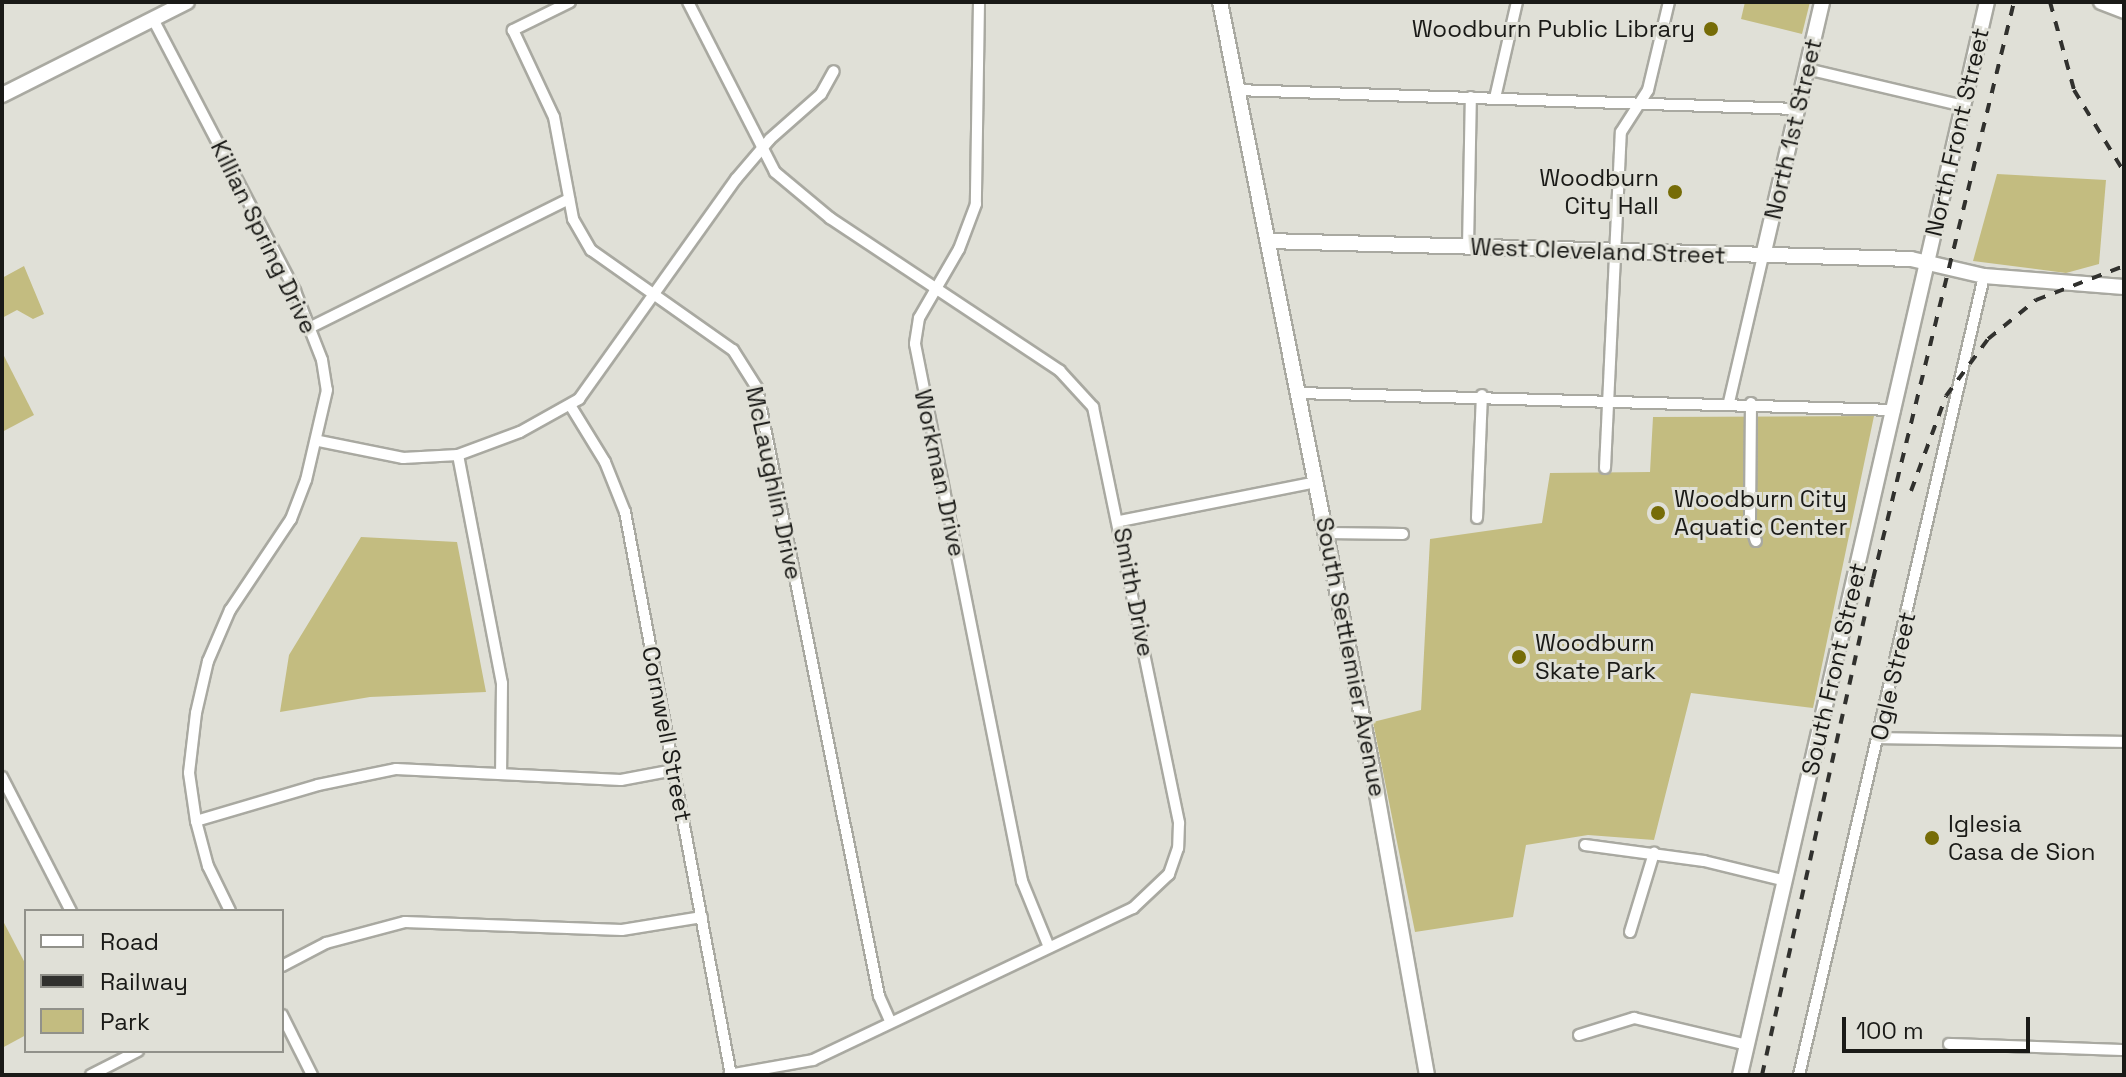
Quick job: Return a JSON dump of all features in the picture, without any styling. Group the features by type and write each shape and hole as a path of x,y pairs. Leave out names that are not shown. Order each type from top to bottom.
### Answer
{"main road":[{"path":"2,95 187,2"},
{"name":"South Settlemier Avenue","path":"1220,2 1317,482 1427,1075"},
{"name":"North 1st Street","path":"1763,256 1822,2"},
{"name":"North Front Street","path":"1928,263 1987,2"},
{"path":"2101,2 2124,11"},
{"name":"West Cleveland Street","path":"1268,241 1928,263 1984,276 2124,287"},
{"name":"South Front Street","path":"1740,1075 1928,263"}],"street":[{"name":"McLaughlin Drive","path":"570,2 513,30 554,117 569,199 591,250 733,350 757,388 879,996 890,1021"},
{"name":"Smith Drive","path":"688,2 760,150 803,198 1060,371 1087,398 1100,424 1177,808 1178,848 1169,874 1144,901 813,1060 730,1075"},
{"name":"Workman Drive","path":"979,2 979,188 966,234 919,318 916,355 1020,873 1049,947"},
{"path":"1495,98 1517,2"},
{"path":"1605,468 1621,132 1649,85 1669,2"},
{"name":"Killian Spring Drive","path":"153,19 311,327 327,390 319,441 291,519 230,610 208,661 189,773 196,821 208,866 229,909"},
{"path":"1807,69 1963,106"},
{"path":"319,441 403,458 458,455 520,432 570,405 593,386 760,150 821,94 834,71"},
{"path":"1236,90 1798,109"},
{"path":"1468,247 1471,97"},
{"path":"311,327 569,199"},
{"path":"1729,402 1763,256"},
{"name":"Ogle Street","path":"1799,1075 1984,276"},
{"path":"1298,393 1729,402 1895,410"},
{"path":"1477,518 1482,395"},
{"path":"1751,403 1750,523 1756,541"},
{"name":"Cornwell Street","path":"570,405 605,462 625,512 730,1075"},
{"path":"458,455 502,683 501,772"},
{"path":"1120,521 1317,482"},
{"path":"1326,533 1403,534"},
{"path":"1878,738 2124,742"},
{"path":"196,821 358,775 396,769 621,780 674,770"},
{"path":"2,777 70,909"},
{"path":"1585,845 1654,853 1786,881"},
{"path":"1630,932 1654,853"},
{"path":"284,965 326,943 405,922 622,930 702,917"},
{"path":"1579,1035 1634,1018 1747,1045"},
{"path":"284,1019 312,1075"},
{"path":"1949,1044 2124,1050"},
{"path":"91,1075 134,1053"}],"green space":[{"path":"1745,2 1810,2 1802,34 1741,19"},
{"path":"1997,174 2106,180 2099,264 2066,273 1973,261"},
{"path":"24,266 44,314 33,319 17,310 2,318 2,278"},
{"path":"2,352 34,415 2,432"},
{"path":"1874,416 1813,708 1691,693 1654,840 1588,835 1526,845 1513,917 1415,932 1373,722 1421,710 1430,539 1542,523 1550,473 1650,472 1653,417"},
{"path":"361,537 457,542 486,692 370,697 280,712 289,655"},
{"path":"2,919 24,961 24,1036 2,1048"}],"railway":[{"path":"1762,1075 1873,579 2014,2"},
{"path":"2050,2 2074,90 2124,172"},
{"path":"1911,491 1946,396 1988,339 2036,300 2124,266"}],"place":[{"name":"Woodburn Public Library","path":"1711,29"},
{"name":"Woodburn City Hall","path":"1675,192"},
{"name":"Woodburn City Aquatic Center","path":"1658,513"},
{"name":"Woodburn Skate Park","path":"1519,657"},
{"name":"Iglesia Casa de Sion","path":"1932,838"}]}
